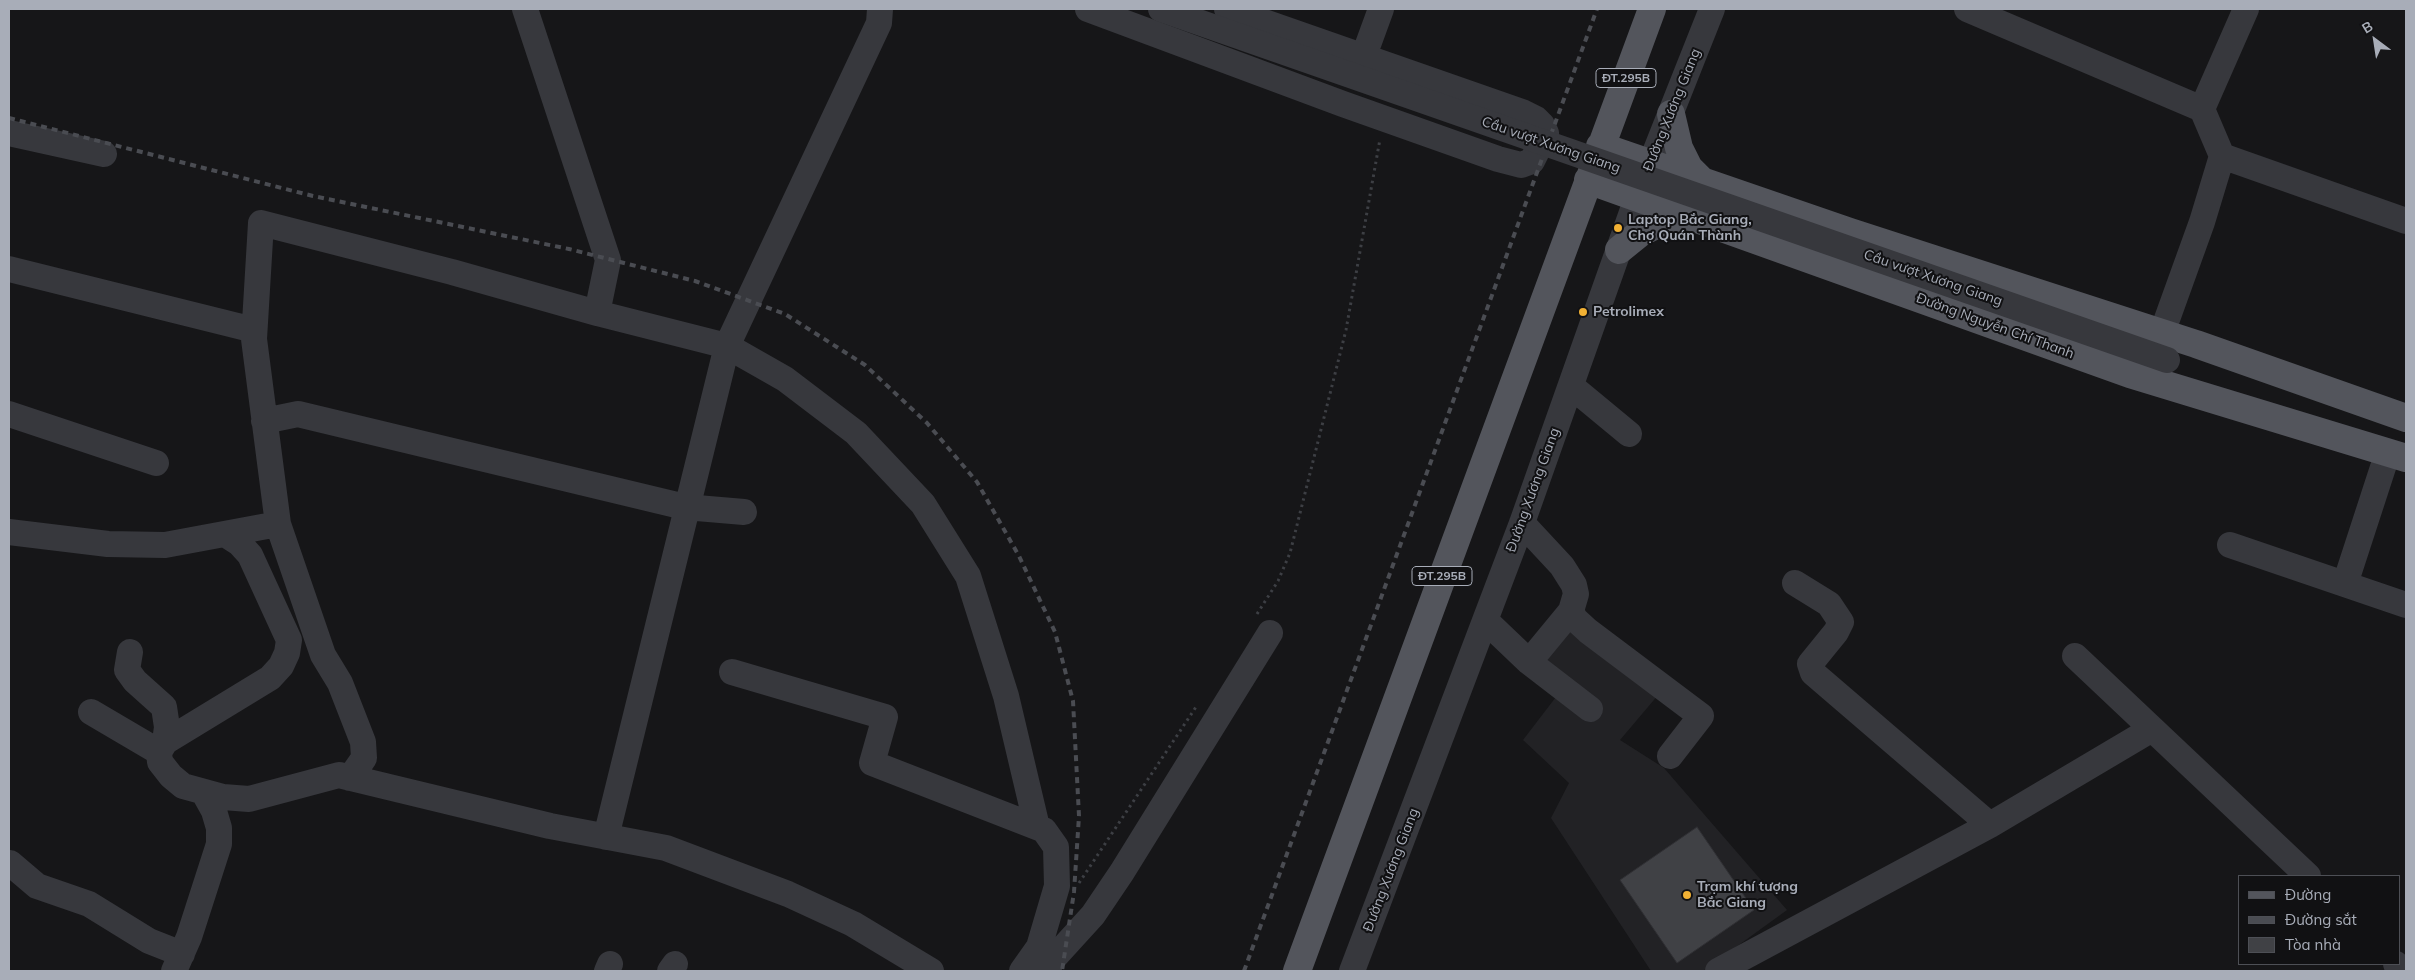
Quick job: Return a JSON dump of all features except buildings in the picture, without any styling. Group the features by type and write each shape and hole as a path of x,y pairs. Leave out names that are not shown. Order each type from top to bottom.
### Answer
{"main road":[{"name":"ĐT.295B","path":"1304,969 1600,146 1652,9"},
{"path":"1671,114 1679,148 1696,180"},
{"path":"1600,146 1696,180 2196,344 2406,418"},
{"name":"Đường Nguyễn Chí Thanh","path":"1588,180 2130,374 2397,455"},
{"path":"1618,250 1646,230 1683,214 1667,192 1671,183 1696,180"}],"street":[{"path":"525,9 608,260 597,313"},
{"path":"606,837 685,507 726,346 879,23 880,9"},
{"path":"1088,9 1343,104 1498,159 1521,164 1532,160 1546,133 1542,124 1536,118 1522,112 1227,9"},
{"name":"Cầu vượt Xương Giang","path":"1161,9 2167,360"},
{"path":"1343,104 1365,56 1380,9"},
{"name":"Đường Xương Giang","path":"1352,971 1486,621 1618,250 1712,9"},
{"path":"1967,9 2202,109 2222,156 2202,222 2162,333"},
{"path":"2202,109 2246,9"},
{"path":"9,133 104,154"},
{"path":"2222,156 2406,221"},
{"path":"350,778 364,758 363,742 340,683 323,655 278,524 254,330 261,223 726,346 785,379 856,432 924,504 968,576 1006,696 1037,827"},
{"path":"9,269 254,330"},
{"path":"2182,390 2167,360 2196,344"},
{"path":"1571,386 1629,434"},
{"path":"9,414 156,463"},
{"path":"264,421 298,414 685,507 744,512"},
{"path":"2344,584 2397,455"},
{"path":"1522,523 1562,566 1574,585 1576,594 1571,611 1533,665"},
{"path":"9,532 108,544 165,545 278,524"},
{"path":"162,747 270,678 281,666 287,653 289,640 250,555 239,543 226,534"},
{"path":"2230,545 2406,605"},
{"path":"1796,583 1829,604 1841,622 1836,632 1810,664 1813,673 1990,825"},
{"path":"1571,611 1575,619 1588,632 1701,716 1670,756"},
{"path":"1486,621 1533,665 1590,709"},
{"path":"1022,971 1051,962 1093,915 1122,872 1261,628"},
{"path":"130,652 127,670 135,681 164,706 168,727 160,762 171,776 183,786 223,797 249,799 339,775 550,826 666,848 788,894 853,924 931,971"},
{"path":"2075,656 2307,875"},
{"path":"732,672 885,716 872,764 1044,830 1056,847 1057,886 1051,962"},
{"path":"91,712 162,747"},
{"path":"1718,971 1990,825 2152,729"},
{"path":"10,863 37,886 89,904 150,940 178,963 219,844 216,819 204,792"}],"path":[{"path":"1261,628 1290,553 1346,330 1384,118"},
{"path":"1079,884 1198,704"}],"shaded area":[{"path":"1567,619 1670,681 1620,740 1664,768 1787,910 1703,971 1651,971 1551,818 1569,783 1523,740 1559,693 1530,666"}],"railway":[{"path":"1244,971 1597,9"},
{"path":"9,118 313,196 569,249 695,281 785,314 865,365 927,423 977,482 1019,556 1055,632 1073,701 1079,816 1074,892 1062,971"}],"place":[{"name":"Laptop Bắc Giang, Chợ Quán Thành","path":"1618,228"},
{"name":"Petrolimex","path":"1583,312"},
{"name":"Trạm khí tượng Bắc Giang","path":"1687,895"}]}
